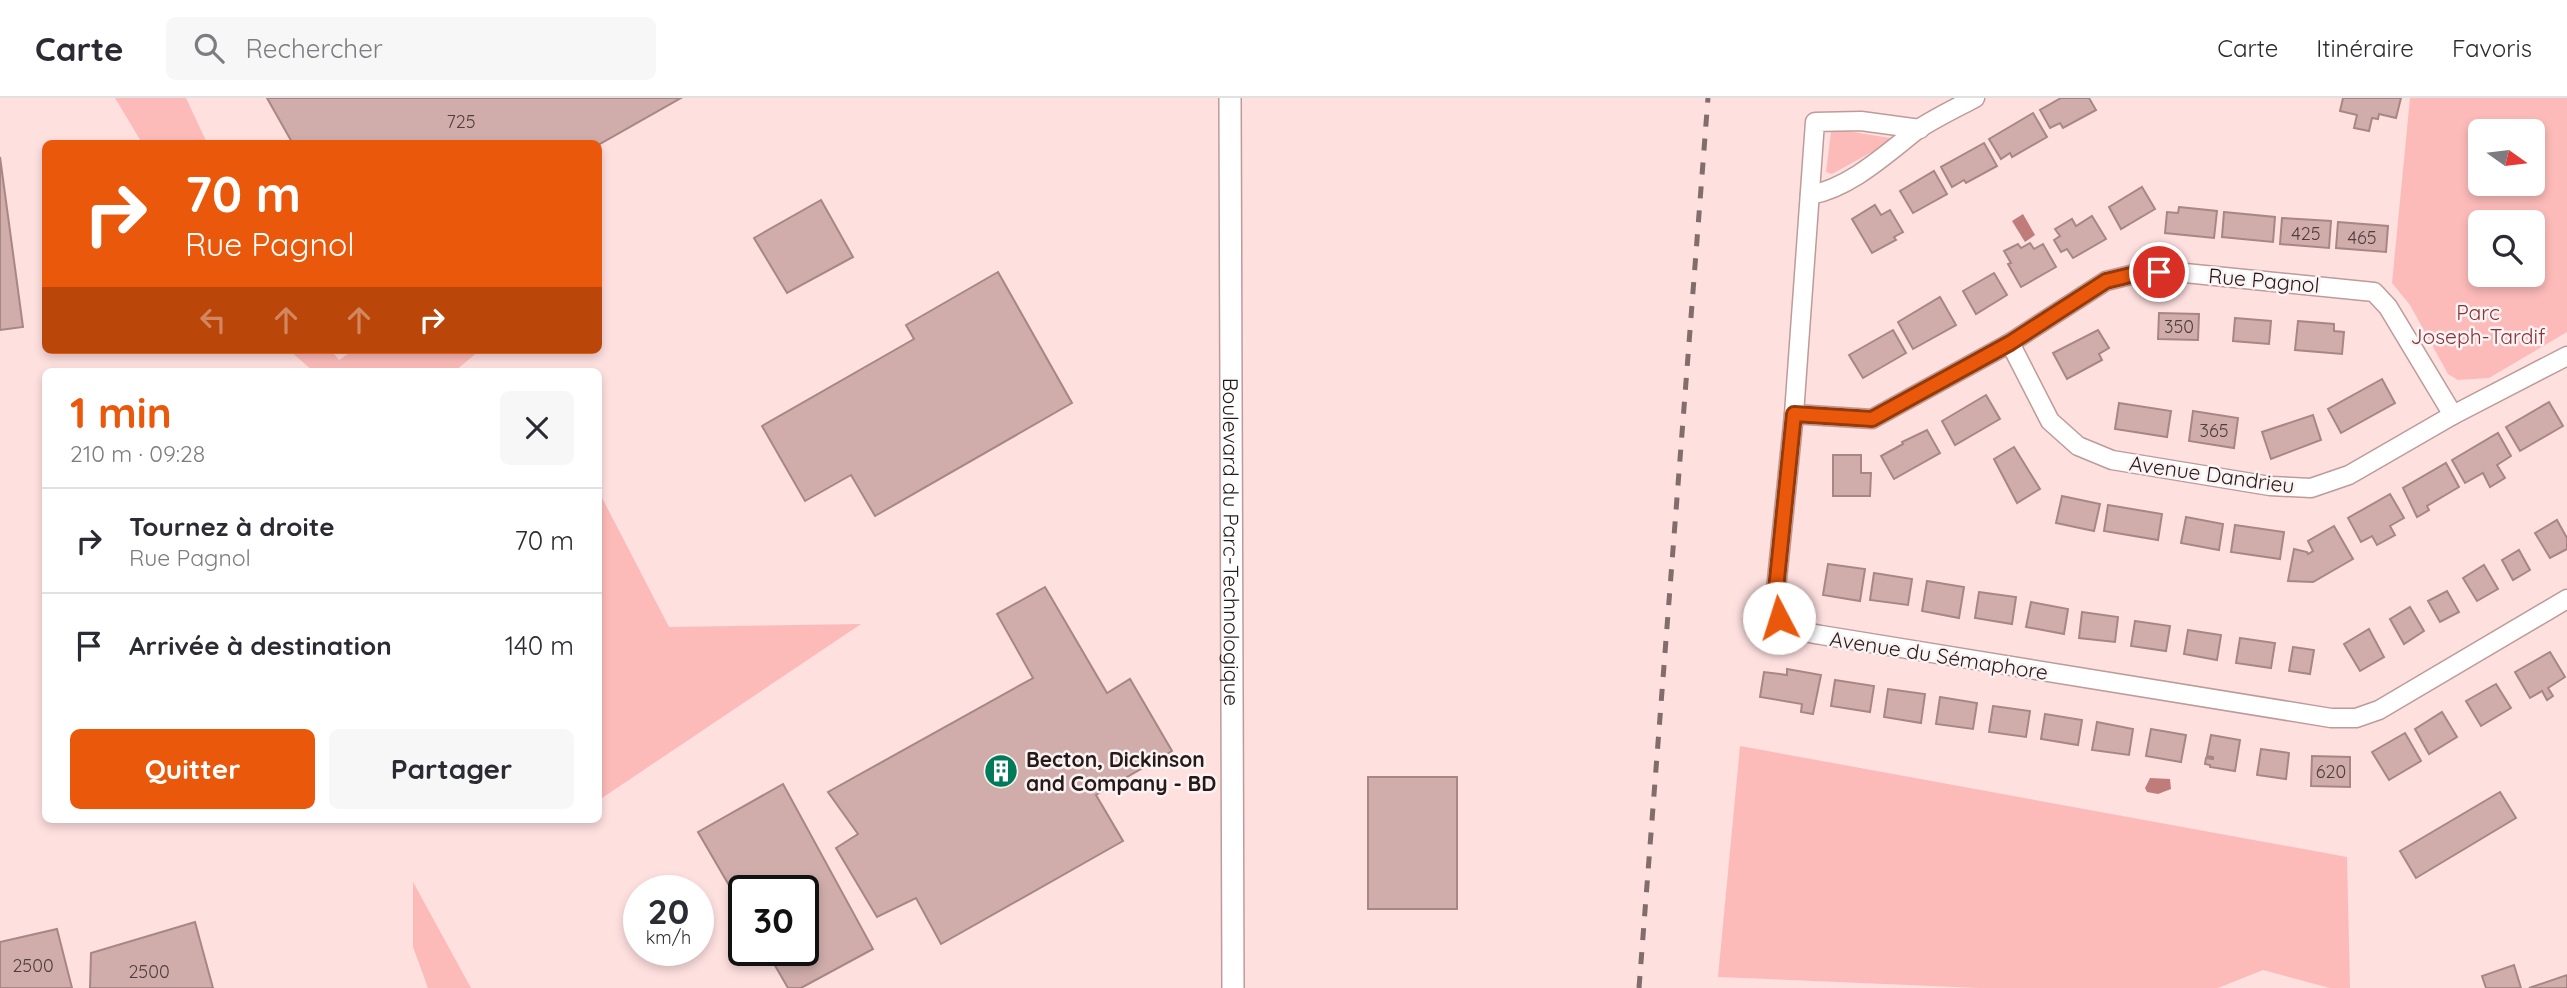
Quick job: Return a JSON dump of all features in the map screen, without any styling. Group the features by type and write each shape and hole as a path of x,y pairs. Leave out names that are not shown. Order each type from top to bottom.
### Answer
{"street":[{"name":"Boulevard du Parc-Technologique","path":"1230,98 1233,988"},
{"path":"1810,195 1823,192 1882,160 1920,129 1975,98"},
{"name":"Avenue du Sémaphore","path":"1920,129 1861,121 1815,122 1794,414 1775,599 1779,618 1788,627 1803,632 2317,716 2356,718 2379,710 2567,599"},
{"name":"Rue Pagnol","path":"1794,414 1872,419 2010,343 2106,281 2143,272 2175,272 2374,292 2388,307 2453,415"},
{"name":"Avenue Dandrieu","path":"2010,343 2050,421 2078,446 2112,460 2270,486 2311,488 2349,475 2453,415 2567,356"}],"green space":[{"path":"115,98 186,98 206,140 140,140"},
{"name":"Parc Joseph-Tardif","path":"2410,98 2567,98 2567,332 2489,378 2458,380 2448,374 2410,305 2392,283"},
{"path":"1847,131 1890,138 1890,142 1832,174 1826,172 1831,132"},
{"path":"294,354 334,354 339,360 348,354 475,354 459,368 310,368"},
{"path":"602,498 669,627 861,624 602,798"},
{"path":"1740,746 2347,857 2350,988 2330,988 2263,970 2218,988 1979,988 1718,977"},
{"path":"413,882 471,988 428,988 413,947"}],"shaded area":[{"path":"2023,214 2035,235 2025,242 2012,221"},
{"path":"2150,778 2170,779 2171,789 2158,794 2147,792 2145,788"}],"building":[{"path":"267,98 681,98 602,143 602,140 291,140"},
{"path":"2061,98 2089,98 2096,110 2063,128 2060,123 2050,128 2040,110"},
{"path":"2343,98 2401,98 2396,118 2379,114 2378,119 2372,118 2369,131 2354,128 2357,115 2340,111"},
{"path":"2033,113 2047,137 2012,157 2010,153 2001,159 1989,139"},
{"path":"1984,143 1997,166 1966,183 1964,180 1952,187 1941,167"},
{"path":"0,157 23,327 0,330"},
{"path":"1934,171 1947,194 1913,213 1900,191"},
{"path":"2142,187 2155,209 2121,229 2109,207"},
{"path":"821,200 853,257 787,293 754,238"},
{"path":"1875,205 1881,215 1890,210 1903,232 1894,237 1896,240 1872,253 1852,219"},
{"path":"2179,207 2217,211 2214,238 2165,233 2167,212 2178,213"},
{"path":"2224,212 2275,217 2273,242 2222,237"},
{"path":"2092,216 2106,239 2073,258 2067,249 2061,252 2054,240 2060,236 2055,229 2072,219 2076,226"},
{"path":"2282,218 2331,221 2329,248 2280,244"},
{"path":"2338,222 2388,226 2386,252 2336,248"},
{"path":"2030,243 2034,249 2043,244 2056,267 2021,287 2004,251 2018,244 2021,248"},
{"path":"998,272 1072,403 875,516 851,475 805,501 762,426 914,339 906,325"},
{"path":"1994,273 2007,295 1976,314 1963,291"},
{"path":"1940,297 1956,325 1913,349 1898,322"},
{"path":"2159,313 2199,314 2198,340 2158,339"},
{"path":"2235,318 2271,321 2269,344 2233,341"},
{"path":"2298,321 2334,324 2334,331 2344,332 2342,354 2295,350"},
{"path":"1893,330 1906,353 1863,378 1849,355"},
{"path":"2098,330 2109,348 2099,354 2102,360 2067,379 2053,353"},
{"path":"2382,379 2395,403 2341,433 2328,409"},
{"path":"1986,395 2000,419 1955,445 1942,421"},
{"path":"2549,402 2563,426 2520,451 2506,427"},
{"path":"2119,403 2171,411 2167,437 2115,429"},
{"path":"2193,411 2238,418 2234,448 2189,441"},
{"path":"2313,415 2321,440 2271,459 2262,432"},
{"path":"1927,430 1940,453 1894,479 1881,456"},
{"path":"2498,433 2511,456 2497,465 2505,478 2490,487 2483,473 2465,483 2452,460"},
{"path":"2014,447 2040,489 2017,503 1994,459"},
{"path":"1833,455 1861,455 1861,473 1871,473 1870,496 1833,496"},
{"path":"2446,463 2459,487 2427,506 2429,510 2417,517 2403,488"},
{"path":"2390,494 2404,518 2390,526 2395,535 2377,545 2372,536 2361,542 2348,518"},
{"path":"2062,496 2100,504 2094,531 2056,523"},
{"path":"2108,505 2162,514 2158,540 2104,531"},
{"path":"2186,517 2223,524 2219,550 2181,543"},
{"path":"2557,520 2567,538 2567,549 2550,558 2535,533"},
{"path":"2235,525 2284,532 2280,559 2231,552"},
{"path":"2334,526 2353,559 2313,582 2288,581 2294,549 2308,554 2313,551 2308,541"},
{"path":"2519,550 2530,570 2513,580 2502,560"},
{"path":"1828,564 1865,569 1860,601 1823,595"},
{"path":"2484,565 2498,589 2477,601 2463,578"},
{"path":"1874,573 1912,579 1908,605 1870,600"},
{"path":"1927,581 1964,587 1959,618 1922,611"},
{"name":"Becton, Dickinson and Company - BD","path":"1045,587 1107,693 1130,679 1172,751 1096,795 1123,841 941,944 916,898 877,917 836,848 858,834 828,792 1033,678 997,614"},
{"path":"2447,591 2459,612 2440,622 2428,601"},
{"path":"1979,592 2016,597 2012,624 1975,618"},
{"path":"2031,602 2068,609 2064,634 2026,627"},
{"path":"2410,607 2424,631 2404,644 2390,619"},
{"path":"2082,612 2118,617 2115,642 2079,638"},
{"path":"2135,621 2170,626 2166,651 2131,646"},
{"path":"2369,629 2384,657 2360,671 2344,644"},
{"path":"2188,630 2221,635 2217,660 2184,654"},
{"path":"2240,638 2275,643 2271,668 2236,663"},
{"path":"2293,647 2314,650 2310,674 2289,671"},
{"path":"2550,652 2565,677 2548,688 2553,696 2547,700 2542,691 2530,698 2515,672"},
{"path":"1787,669 1821,675 1813,714 1801,712 1802,704 1760,697 1764,672 1787,675"},
{"path":"1835,680 1874,686 1870,712 1831,706"},
{"path":"2496,684 2511,708 2481,726 2466,701"},
{"path":"1888,689 1925,694 1921,723 1884,717"},
{"path":"1940,697 1977,703 1973,729 1936,724"},
{"path":"1993,706 2030,711 2026,737 1989,732"},
{"path":"2442,712 2457,737 2429,754 2415,729"},
{"path":"2045,714 2082,720 2078,745 2041,739"},
{"path":"2097,722 2133,729 2129,755 2092,750"},
{"path":"2151,729 2186,735 2181,762 2146,756"},
{"path":"2405,733 2421,761 2389,780 2372,752"},
{"path":"2211,735 2240,740 2235,771 2205,764 2206,758 2213,759 2207,756"},
{"path":"2261,749 2289,753 2286,779 2257,775"},
{"path":"2312,756 2350,757 2350,787 2311,786"},
{"path":"1368,777 1457,777 1457,909 1368,909"},
{"path":"783,784 873,949 801,988 788,988 775,966 819,966 819,875 728,875 728,884 698,832"},
{"path":"2500,792 2516,818 2416,878 2400,851"},
{"path":"195,922 213,988 90,988 91,953"},
{"path":"57,929 72,988 0,988 0,942"},
{"path":"2514,965 2521,988 2486,988 2482,976"},
{"path":"2567,975 2567,988 2529,988"}],"railway":[{"path":"1639,988 1708,98"}],"place":[{"name":"Becton, Dickinson and Company - BD","path":"1001,771"}],"route":[{"path":"1779,618 1775,599 1794,414 1872,419 2010,343 2106,281 2143,272 2159,272"}]}
